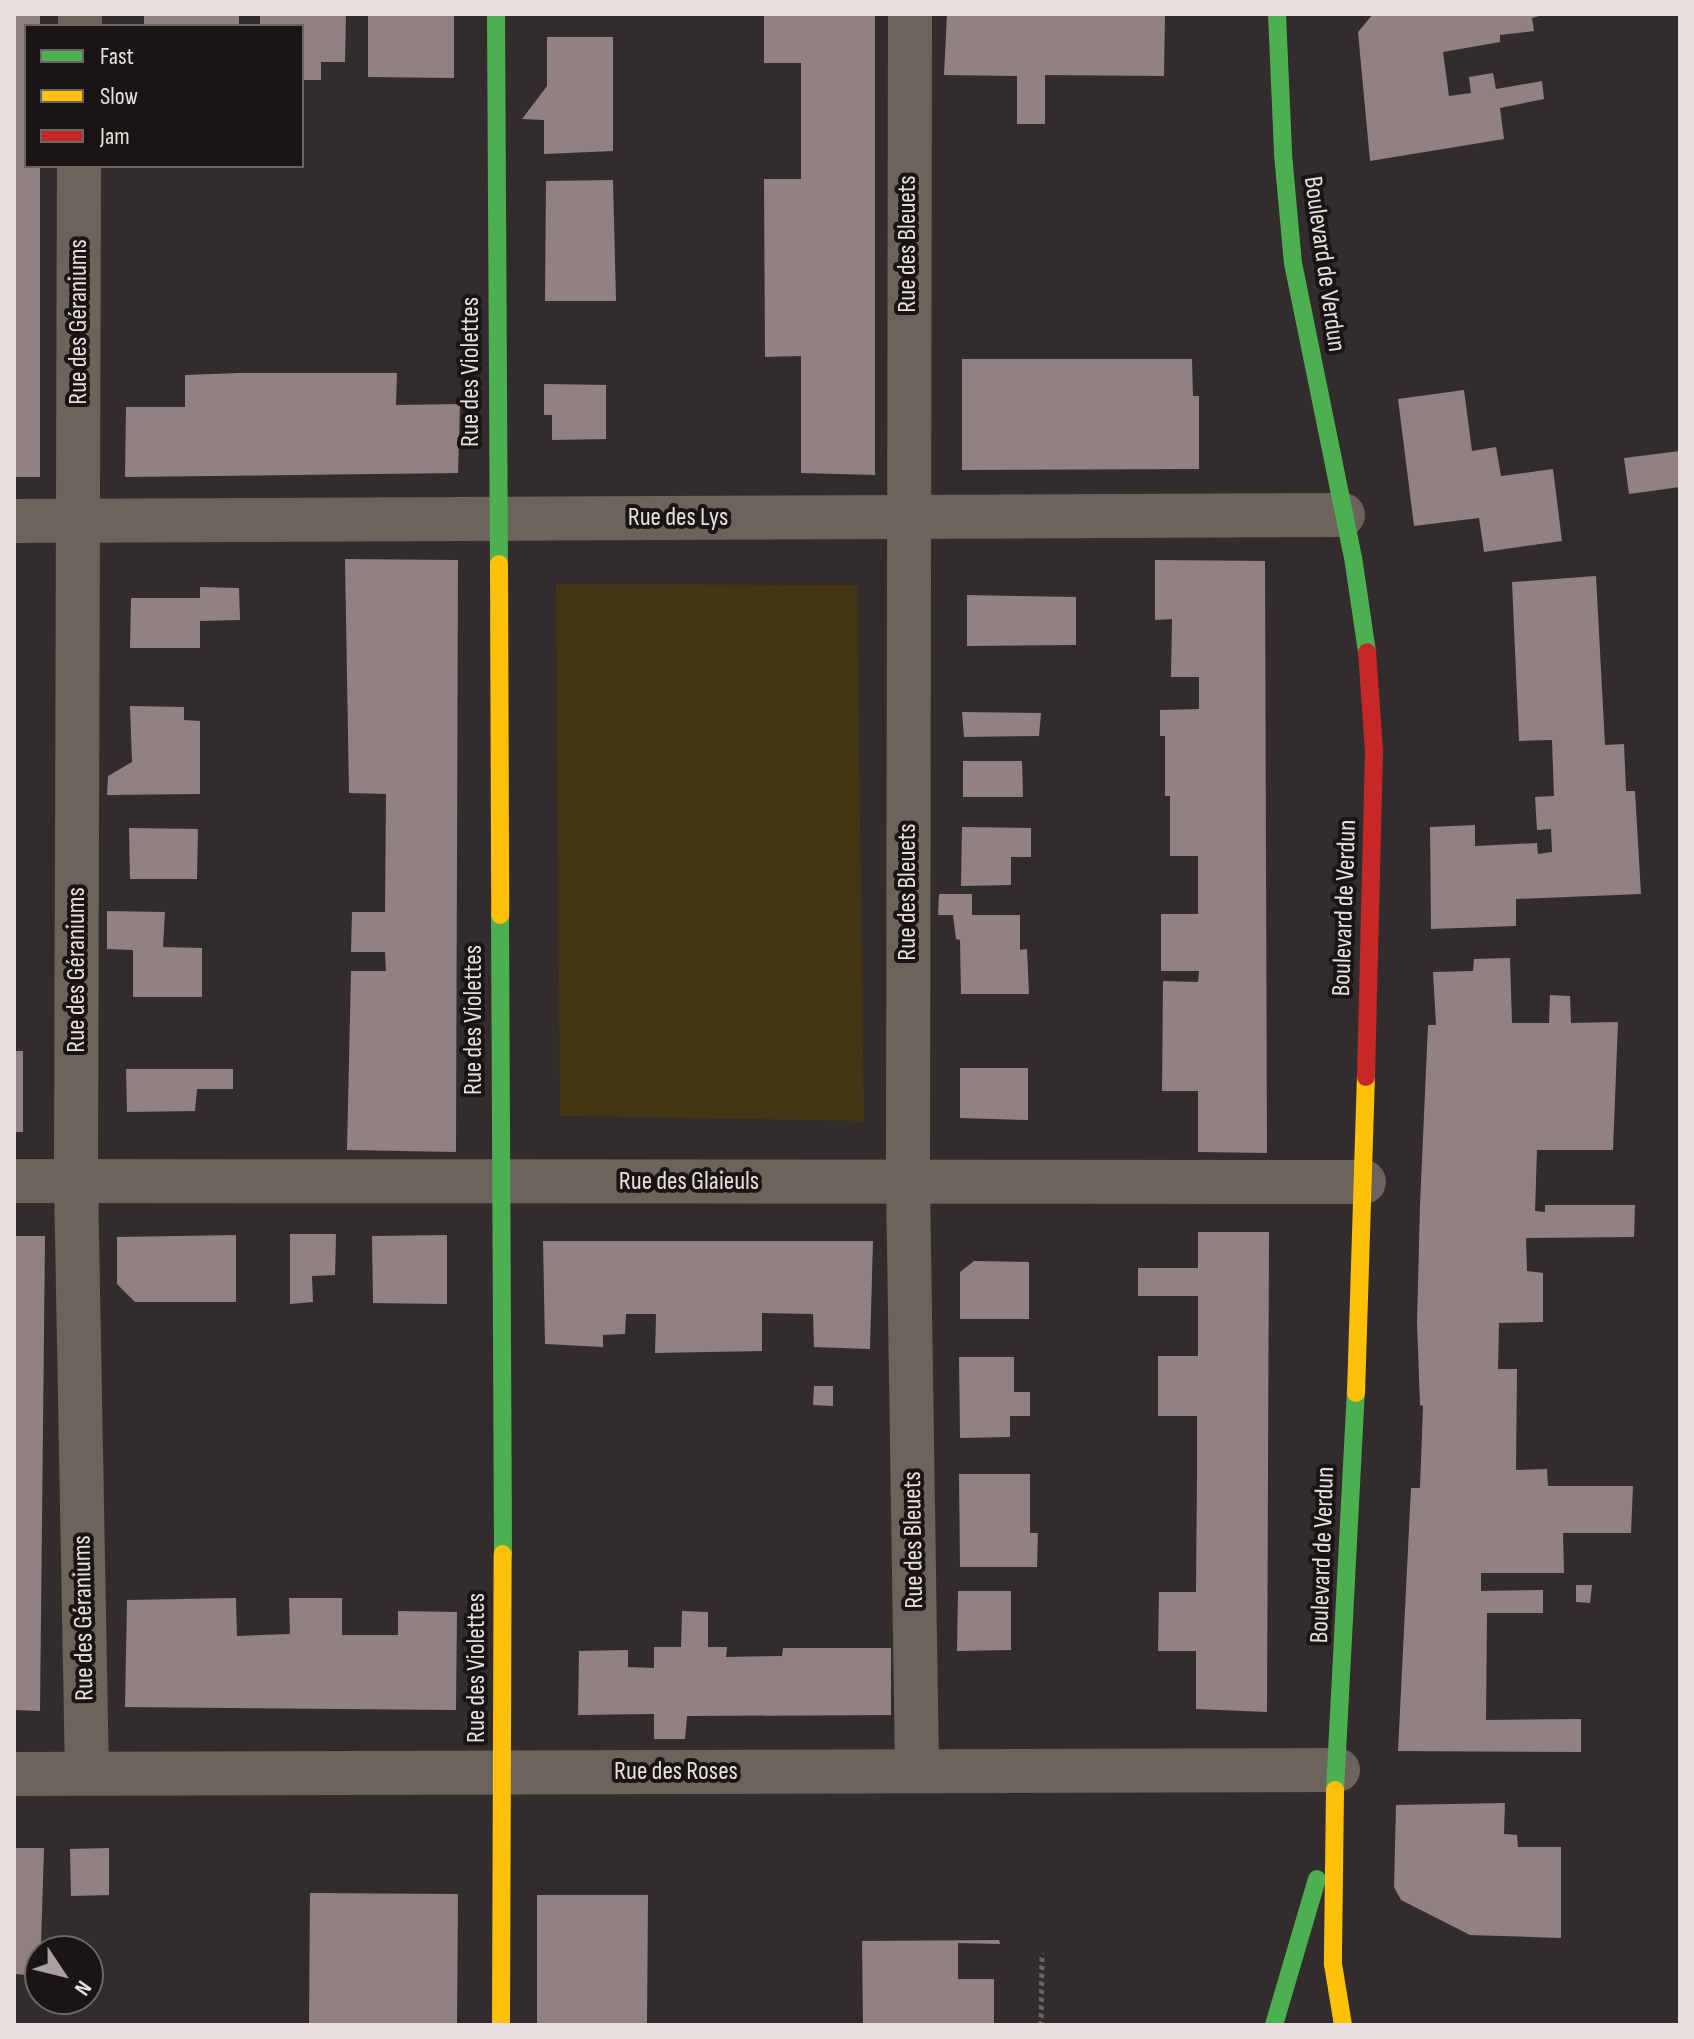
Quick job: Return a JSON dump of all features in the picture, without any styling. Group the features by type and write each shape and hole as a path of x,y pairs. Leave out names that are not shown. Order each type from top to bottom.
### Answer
{"street":[{"name":"Rue des Violettes","path":"496,14 504,1772 501,2025"},
{"name":"Rue des Bleuets","path":"910,14 908,1182 917,1771"},
{"name":"Boulevard de Verdun","path":"1277,14 1282,140 1293,263 1353,557 1366,644 1374,751 1364,1182 1336,1790 1333,1964 1343,2025"},
{"name":"Rue des Géraniums","path":"79,168 76,1181 87,1773"},
{"name":"Rue des Lys","path":"14,521 1343,515"},
{"name":"Rue des Glaieuls","path":"14,1181 1364,1182"},
{"name":"Rue des Roses","path":"14,1774 917,1771 1336,1790"},
{"name":"Boulevard de Verdun","path":"1274,2025 1303,1937 1336,1790"}],"path":[{"path":"1041,2025 1042,1953"}],"shaded area":[{"path":"556,584 857,585 864,1121 560,1116"}],"building":[{"path":"14,14 40,14 40,24 24,24 24,168 40,168 40,477 14,477"},
{"path":"144,14 239,14 239,24 144,24"},
{"path":"260,14 346,14 345,62 321,62 321,80 304,80 304,24 260,24"},
{"path":"368,14 454,14 454,78 368,77"},
{"path":"764,14 875,14 875,475 801,473 801,356 765,357 764,179 801,179 801,63 764,63"},
{"path":"947,14 1165,14 1164,76 1045,75 1045,124 1017,124 1017,76 944,75"},
{"path":"1373,14 1547,14 1532,18 1534,31 1500,35 1500,42 1443,52 1449,96 1471,93 1469,77 1493,73 1496,89 1542,81 1544,99 1500,108 1504,139 1370,161 1358,32"},
{"path":"547,37 613,37 613,151 544,154 544,120 522,119 547,86"},
{"path":"613,180 616,301 545,301 546,181"},
{"path":"962,359 1192,359 1193,396 1199,396 1199,469 962,470"},
{"path":"397,373 396,405 460,404 458,473 125,477 126,407 185,407 185,375"},
{"path":"544,384 606,385 606,439 552,440 552,415 544,415"},
{"path":"1464,390 1472,451 1496,447 1501,476 1553,469 1562,541 1484,552 1479,518 1414,526 1398,399"},
{"path":"1680,451 1680,487 1629,494 1624,458"},
{"path":"345,559 458,560 456,1152 347,1150 351,971 386,971 385,952 351,952 352,912 385,912 386,794 349,793"},
{"path":"1155,560 1265,561 1267,1153 1198,1152 1198,1091 1162,1091 1163,981 1198,982 1199,971 1161,971 1161,914 1198,914 1198,856 1170,856 1170,796 1165,796 1165,736 1160,736 1160,710 1199,709 1199,677 1171,677 1172,619 1155,620"},
{"path":"1596,576 1605,745 1624,744 1626,791 1635,791 1641,894 1516,899 1516,926 1431,929 1430,827 1475,825 1475,846 1537,843 1538,854 1552,852 1551,829 1537,830 1535,797 1554,796 1552,740 1519,741 1512,582"},
{"path":"200,587 239,588 240,620 200,621 200,648 130,648 131,598 200,598"},
{"path":"967,595 1076,597 1076,645 967,646"},
{"path":"130,706 184,707 184,720 200,721 200,794 107,795 108,776 132,762"},
{"path":"962,712 1041,713 1039,736 964,737"},
{"path":"963,761 1022,761 1023,797 963,797"},
{"path":"962,827 1031,828 1031,857 1011,857 1011,885 961,886"},
{"path":"129,828 198,829 197,879 130,879"},
{"path":"939,894 972,894 972,915 1020,915 1020,950 1027,949 1029,994 961,994 960,940 956,939 953,915 938,915"},
{"path":"107,911 165,912 163,947 202,948 202,997 133,997 133,950 107,949"},
{"path":"1510,958 1512,1023 1549,1023 1550,995 1570,996 1571,1023 1618,1022 1613,1150 1537,1150 1535,1211 1545,1212 1545,1205 1635,1205 1634,1237 1526,1238 1527,1271 1543,1273 1543,1322 1499,1323 1498,1369 1517,1369 1516,1470 1547,1469 1548,1486 1633,1486 1631,1533 1563,1533 1564,1573 1481,1573 1481,1591 1543,1590 1543,1613 1487,1613 1486,1720 1581,1719 1581,1752 1398,1751 1411,1488 1420,1488 1423,1406 1420,1405 1417,1322 1428,1025 1436,1025 1433,972 1473,971 1474,959"},
{"path":"14,1051 23,1051 23,1132 14,1132"},
{"path":"960,1068 1028,1068 1028,1120 960,1118"},
{"path":"126,1069 233,1069 233,1089 197,1089 195,1111 127,1112"},
{"path":"1198,1232 1269,1232 1267,1712 1196,1709 1196,1651 1158,1651 1159,1592 1196,1592 1197,1416 1158,1416 1158,1356 1198,1356 1198,1296 1138,1296 1138,1268 1198,1268"},
{"path":"290,1234 336,1234 335,1275 312,1276 313,1302 290,1304"},
{"path":"236,1235 236,1302 135,1302 117,1284 117,1237"},
{"path":"447,1235 447,1304 373,1303 372,1236"},
{"path":"14,1236 45,1236 40,1711 14,1710"},
{"path":"543,1241 873,1241 870,1349 814,1347 813,1314 762,1313 762,1351 655,1353 656,1314 626,1314 625,1334 603,1335 603,1347 545,1344"},
{"path":"974,1261 1029,1262 1029,1319 960,1319 960,1272"},
{"path":"959,1357 1014,1357 1014,1392 1030,1392 1030,1416 1010,1416 1010,1437 960,1438"},
{"path":"814,1386 833,1386 833,1406 813,1405"},
{"path":"959,1474 1030,1474 1030,1533 1038,1533 1037,1567 960,1567"},
{"path":"1576,1585 1592,1585 1590,1603 1576,1602"},
{"path":"958,1591 1011,1591 1011,1650 957,1651"},
{"path":"236,1598 237,1636 290,1634 289,1598 342,1598 342,1635 398,1635 398,1611 457,1612 456,1710 125,1707 127,1600"},
{"path":"682,1611 708,1612 708,1647 727,1647 726,1657 782,1656 783,1648 891,1648 891,1715 687,1716 685,1739 654,1739 654,1714 578,1715 579,1651 628,1650 628,1667 654,1668 654,1647 681,1647"},
{"path":"1505,1803 1504,1834 1517,1835 1518,1847 1561,1847 1561,1938 1470,1935 1401,1900 1394,1887 1396,1805"},
{"path":"14,1848 44,1848 41,1935 24,1935 24,1975 14,1974"},
{"path":"109,1848 109,1895 71,1896 70,1849"},
{"path":"310,1893 458,1894 457,2025 309,2025"},
{"path":"537,1895 648,1895 647,2025 537,2025"},
{"path":"999,1940 1000,1944 958,1943 958,1979 994,1979 994,2025 863,2025 862,1941"}],"traffic: fast":[{"path":"496,14 499,564"},
{"path":"1277,14 1283,154 1293,263 1353,557 1367,652"},
{"path":"500,915 503,1554"},
{"path":"1335,1790 1356,1393"},
{"path":"1274,2025 1317,1879"}],"traffic: slow":[{"path":"499,564 500,915"},
{"path":"1356,1393 1366,1077"},
{"path":"501,2025 503,1554"},
{"path":"1335,1790 1333,1964 1343,2025"}],"traffic: jam":[{"path":"1366,1077 1374,751 1367,652"}]}
